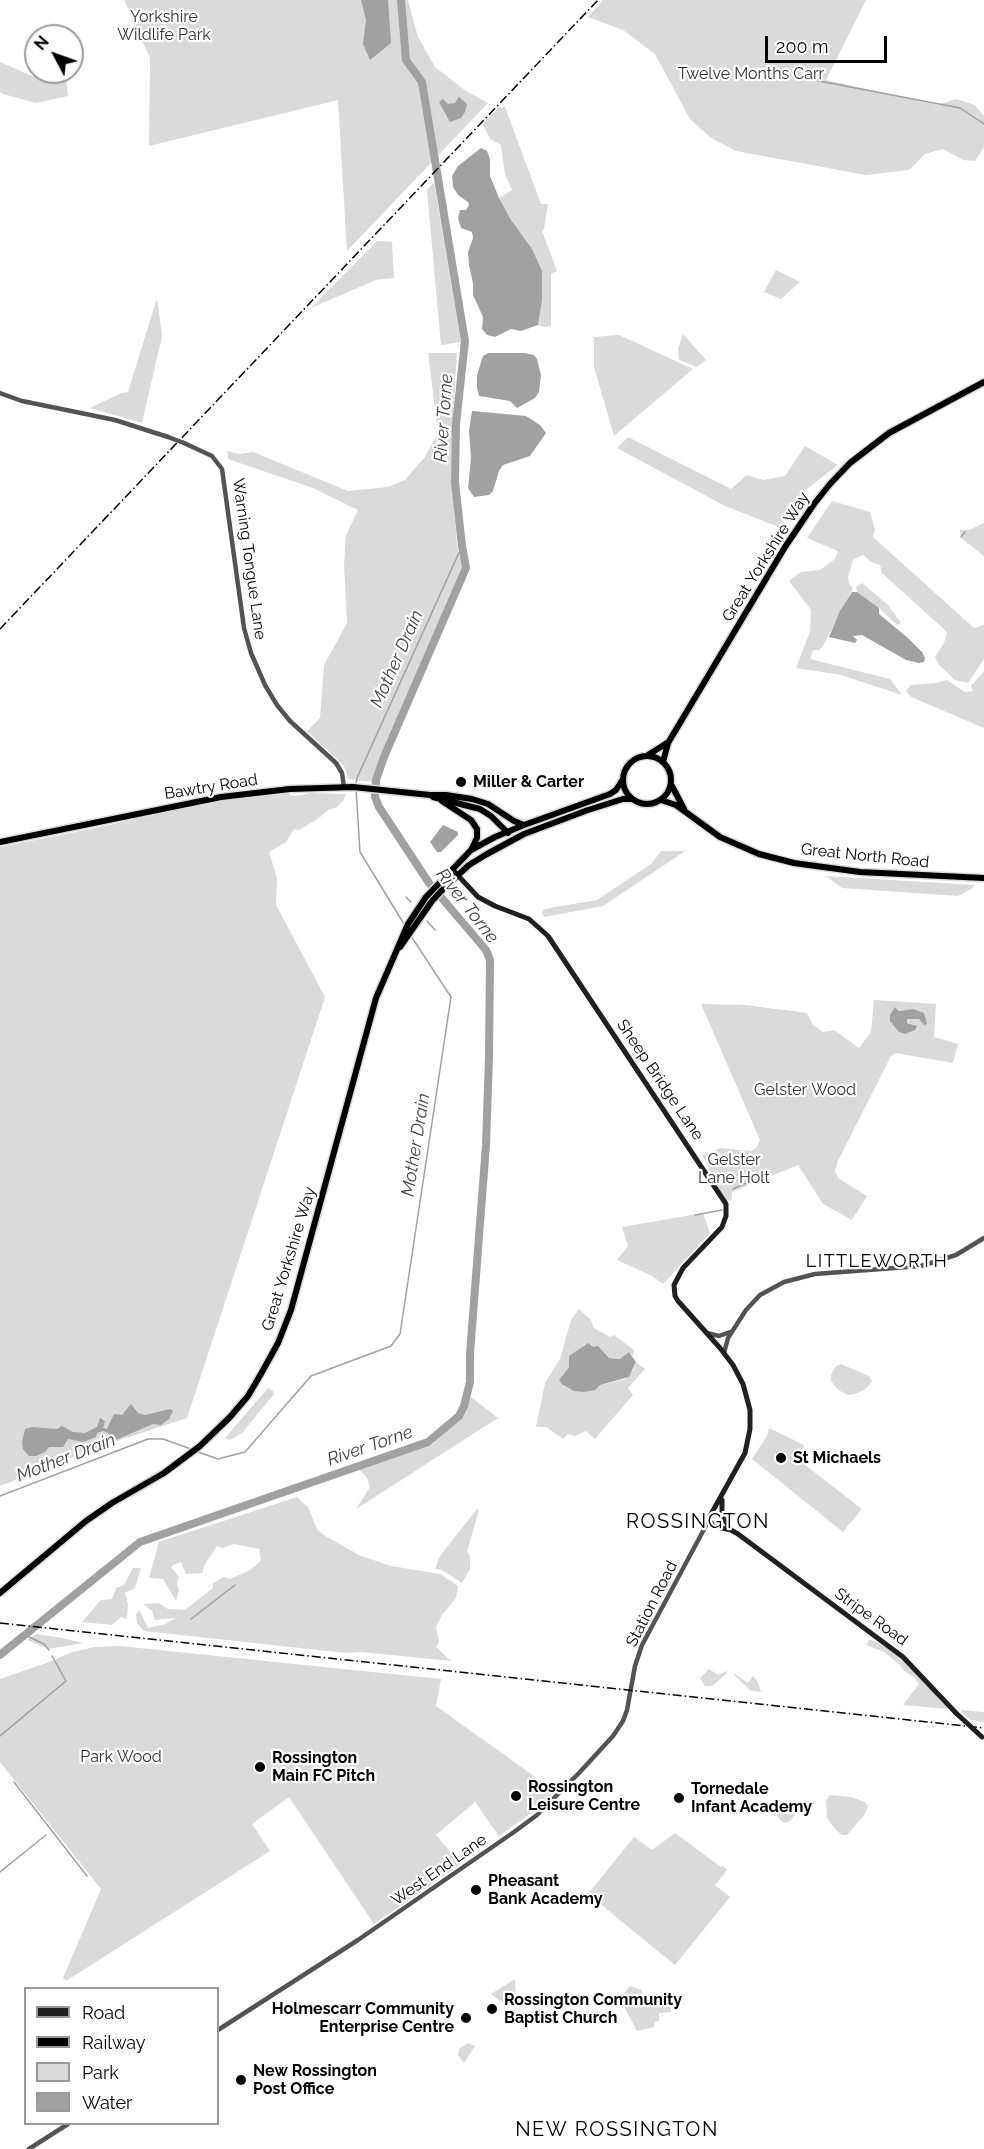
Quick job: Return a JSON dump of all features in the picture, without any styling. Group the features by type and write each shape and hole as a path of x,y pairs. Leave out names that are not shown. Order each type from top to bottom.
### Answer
{"highway":[{"name":"Great Yorkshire Way","path":"663,762 668,743 785,547 830,484 850,463 889,433 984,381"},
{"name":"Great Yorkshire Way","path":"647,756 668,743"},
{"path":"647,756 663,762 671,775 671,784 669,791 661,800 645,805 632,799 625,790 623,779 632,761 647,756"},
{"name":"Great Yorkshire Way","path":"405,936 412,931 442,879 471,850 509,831 610,794 616,790 623,779"},
{"name":"Great North Road","path":"671,784 685,812"},
{"name":"Bawtry Road","path":"0,842 221,797 290,789 344,787 446,795 480,801 524,825"},
{"name":"Bawtry Road","path":"430,795 441,800 480,809 509,831"},
{"name":"Great Yorkshire Way","path":"0,1593 86,1521 189,1455 230,1417 248,1396 278,1343 291,1310 376,998 393,957 405,936 408,924 429,899 457,875 513,839 588,810 623,799 632,799"},
{"path":"441,800 471,820 477,829 477,838 471,850"},
{"name":"Great North Road","path":"661,800 668,801 720,837 738,846 794,863 860,872 984,878"},
{"name":"Bawtry Road","path":"506,817 513,839"}],"main road":[{"name":"Sheep Bridge Lane","path":"452,869 478,897 529,919 548,936 726,1204 726,1216 722,1227 683,1268 674,1286 678,1301 724,1353 742,1384 748,1401 750,1419 745,1453 710,1518"},
{"name":"Sheep Bridge Lane","path":"723,1495 723,1517"},
{"path":"716,1513 723,1517 723,1523 718,1527 711,1525 710,1518 716,1513"},
{"name":"Stripe Road","path":"723,1517 731,1530 903,1657 956,1713 983,1737"},
{"name":"Stripe Road","path":"718,1527 731,1530"}],"street":[{"name":"Warning Tongue Lane","path":"0,393 22,401 115,420 168,437 212,456 222,468 244,628 260,674 271,696 290,721 336,763 342,773 344,787"},
{"path":"724,1353 726,1342 732,1331 760,1295 784,1282 815,1274 921,1266 956,1255 984,1238"},
{"path":"706,1333 719,1336 732,1331"},
{"name":"Station Road","path":"632,1689 635,1666 642,1645 710,1518"},
{"path":"702,1533 718,1527"},
{"name":"West End Lane","path":"219,2029 358,1940 527,1823 613,1736 627,1710 632,1689"},
{"path":"29,2149 66,2125"}],"green space":[{"name":"Yorkshire Wildlife Park","path":"124,0 408,0 418,37 435,67 466,91 488,103 347,251 338,100 149,146 150,58"},
{"name":"Twelve Months Carr","path":"603,0 866,0 826,80 938,105 956,99 975,105 984,116 984,147 975,161 963,160 943,149 925,154 909,170 866,175 736,151 711,138 690,119 655,54 623,30 588,17"},
{"path":"0,62 24,72 24,84 67,84 68,96 36,103 0,92"},
{"path":"505,107 541,204 548,204 542,231 557,271 551,274 551,326 538,325 542,301 511,220 499,198 512,190 505,175 501,145 490,139 483,124 498,108"},
{"path":"434,182 461,342 441,345 427,190"},
{"path":"377,241 392,242 394,278 376,280 311,308"},
{"path":"776,270 800,282 781,299 764,292"},
{"path":"157,298 162,336 142,423 90,408 128,392"},
{"path":"683,334 706,360 697,367 679,360 678,348"},
{"path":"619,335 693,369 614,436 594,367 594,337"},
{"path":"428,353 457,353 452,434 452,482 457,545 462,569 378,764 373,782 348,779 344,766 307,731 320,718 324,665 347,623 344,565 346,535 358,510 313,488 228,459 226,451 240,454 253,452 348,491 388,487 405,480 424,458 438,433"},
{"path":"628,437 731,489 747,475 763,480 785,476 805,446 838,465 803,492 779,527 725,506 617,448"},
{"path":"832,501 870,512 875,530 873,537 974,628 984,625 984,659 968,683 955,680 939,665 935,657 944,643 947,632 882,573 880,565 871,562 863,555 853,560 848,577 849,584 853,588 823,646 819,650 813,650 810,659 890,679 902,695 841,675 796,668 810,632 811,610 789,581 801,572 820,570 835,559 838,551 807,538"},
{"path":"984,523 984,556 961,538 960,530 969,530"},
{"path":"862,583 888,605 901,623 897,625 857,592 856,587"},
{"path":"984,671 984,728 911,697 906,691 911,685 947,680 965,692 973,691 971,686"},
{"path":"310,793 346,794 337,807 328,810 299,830 294,829 286,842 269,852 277,878 276,905 325,997 187,1418 102,1446 0,1486 0,847 212,802 260,795 295,796"},
{"path":"661,851 685,851 603,906 544,917 543,910 549,908 597,900 651,864"},
{"path":"826,876 975,885 958,896 842,888"},
{"name":"Gelster Wood","path":"874,1000 936,1004 934,1037 958,1044 953,1063 896,1053 891,1056 835,1171 838,1178 867,1196 852,1220 823,1204 798,1165 732,1192 732,1199 726,1202 702,1155 721,1148 751,1151 756,1148 760,1140 701,1004 746,1005 807,1013 813,1025 823,1032 834,1030 859,1048 871,1032","holes":["895,1007 899,1011 913,1009 920,1019 907,1019 906,1022 917,1026 890,1020"]},
{"path":"703,1213 710,1233 663,1284 652,1276 617,1260 628,1246 622,1227"},
{"path":"579,1309 591,1320 594,1328 610,1337 614,1335 634,1350 633,1356 629,1352 620,1359 609,1358 584,1344 582,1349 570,1356 569,1367 559,1380 600,1385 626,1379 634,1369 636,1362 645,1369 628,1388 633,1395 595,1439 586,1431 575,1436 568,1434 563,1439 546,1427 536,1427 545,1383 560,1359 571,1320"},
{"path":"841,1364 869,1376 872,1381 864,1390 855,1394 848,1395 838,1390 831,1381 831,1375 836,1366"},
{"path":"268,1388 274,1394 242,1433 230,1440 225,1438"},
{"path":"471,1397 498,1418 356,1509 370,1487 367,1478 358,1468 433,1444 463,1414"},
{"path":"769,1428 804,1445 800,1461 862,1509 843,1532 752,1459 767,1436"},
{"path":"297,1497 308,1507 317,1529 322,1534 359,1555 391,1566 440,1574 458,1586 456,1598 442,1615 436,1627 439,1642 436,1647 451,1661 361,1652 346,1653 144,1631 137,1623 136,1615 139,1610 148,1628 165,1624 176,1618 155,1620 152,1611 143,1604 159,1603 168,1609 185,1610 213,1588 213,1583 224,1577 230,1579 250,1570 261,1561 259,1549 234,1544 223,1548 217,1546 202,1573 186,1574 181,1562 173,1565 171,1567 179,1577 176,1601 163,1579 149,1578 159,1542"},
{"path":"477,1509 479,1510 467,1552 470,1556 470,1569 462,1583 442,1570 435,1569 440,1556"},
{"path":"133,1568 141,1568 135,1588 125,1593 128,1604 127,1619 121,1617 112,1625 82,1622 101,1600 112,1599 116,1588 124,1585"},
{"path":"37,1634 83,1643 48,1649 27,1640"},
{"path":"870,1639 887,1648 909,1665 948,1709 903,1705 919,1684 884,1652 866,1645"},
{"name":"Park Wood","path":"120,1646 441,1679 436,1706 555,1791 534,1811 499,1836 475,1802 436,1835 461,1864 374,1924 289,1797 252,1824 270,1851 66,1981 63,1978 101,1889 0,1762 0,1679 72,1652 95,1647"},
{"path":"709,1669 718,1675 726,1671 727,1673 712,1686 705,1686 700,1678"},
{"path":"735,1674 748,1683 753,1676 761,1692 751,1691"},
{"path":"960,1710 984,1712 984,1722 970,1720"},
{"path":"830,1795 851,1797 865,1802 868,1806 865,1814 847,1835 842,1835 836,1830 827,1818 826,1800"},
{"path":"782,1802 795,1814 786,1823 781,1821 773,1809 775,1804"},
{"path":"675,1833 727,1870 715,1885 730,1897 675,1965 588,1894 634,1837 652,1850"},
{"path":"515,1979 516,2000 513,2003 503,2003 491,1994"},
{"path":"630,1986 642,1990 642,1997 671,1999 671,2012 659,2013 659,2021 654,2022 654,2027 637,2031 620,1999"},
{"path":"468,2043 475,2046 464,2063 458,2055 459,2049"}],"water":[{"path":"361,0 388,0 391,43 370,60 363,44 366,20"},
{"path":"459,97 467,104 465,112 461,118 450,122 439,102 443,99 448,104 455,103"},
{"path":"481,148 487,151 490,159 490,176 499,198 511,220 532,249 542,271 542,301 538,325 521,331 511,329 495,337 487,335 482,329 483,317 473,295 469,265 468,252 473,238 472,232 461,228 458,218 460,210 466,210 469,205 453,187 452,176 458,166"},
{"path":"488,353 534,355 541,375 539,392 535,398 517,408 510,401 479,396 477,375 483,356"},
{"path":"472,411 526,416 540,425 546,433 530,456 503,465 493,491 489,495 474,497 468,488 471,458 469,431"},
{"path":"852,592 857,592 879,608 879,614 922,652 924,662 906,660 862,635 853,636 857,640 855,643 829,637 840,611"},
{"path":"443,825 458,832 458,835 441,852 437,852 430,842"},
{"path":"895,1007 899,1011 913,1009 924,1013 927,1024 924,1025 919,1019 907,1019 907,1023 917,1026 915,1030 905,1034 899,1032 890,1021 890,1015"},
{"path":"588,1343 593,1347 598,1346 609,1358 620,1359 629,1352 636,1362 629,1377 584,1392 574,1391 562,1384 559,1380 569,1367 569,1356"},
{"path":"131,1404 138,1413 145,1415 170,1409 173,1411 169,1419 161,1425 153,1424 111,1442 108,1433 103,1431 97,1433 96,1437 83,1442 68,1439 63,1447 49,1447 45,1452 36,1456 29,1456 23,1449 25,1429 32,1427 57,1429 62,1426 73,1432 85,1433 97,1427 100,1418 105,1421 103,1428 107,1429 114,1414 122,1415"}],"waterway":[{"name":"River Torne","path":"0,1655 140,1542 428,1442 459,1416 470,1382 470,1354 486,1145 490,960 486,950 429,883 379,807 375,797 376,780 384,757 466,568 455,482 456,424 465,341 422,82 406,60 401,0"},
{"path":"814,80 960,108 984,124"},
{"path":"961,537 965,532"},
{"name":"Mother Drain","path":"356,784 462,546"},
{"name":"Mother Drain","path":"356,788 360,852 404,924"},
{"path":"406,897 411,902"},
{"path":"427,921 435,930"},
{"name":"Mother Drain","path":"198,1452 218,1459 245,1452 311,1376 391,1346 400,1334 451,997 411,936"},
{"path":"733,1189 753,1180"},
{"path":"695,1215 722,1210"},
{"name":"Mother Drain","path":"0,1496 148,1439 163,1439 191,1449"},
{"path":"191,1619 235,1585"},
{"path":"25,1635 44,1644 49,1650"},
{"path":"0,1736 66,1681 52,1656"},
{"path":"14,1782 87,1876"},
{"path":"0,1872 46,1835"}],"railway":[{"path":"0,629 598,0"},
{"path":"0,1623 984,1728"}],"place":[{"name":"Miller & Carter","path":"461,782"},
{"name":"St Michaels","path":"781,1458"},
{"name":"Rossington Main FC Pitch","path":"260,1767"},
{"name":"Rossington Leisure Centre","path":"516,1796"},
{"name":"Tornedale Infant Academy","path":"679,1798"},
{"name":"Pheasant Bank Academy","path":"476,1890"},
{"name":"Rossington Community Baptist Church","path":"492,2009"},
{"name":"Holmescarr Community Enterprise Centre","path":"466,2018"},
{"name":"New Rossington Post Office","path":"241,2080"}],"district":[{"name":"LITTLEWORTH","path":"877,1262"},
{"name":"ROSSINGTON","path":"698,1522"},
{"name":"NEW ROSSINGTON","path":"617,2130"}],"park label":[{"name":"Gelster Lane Holt","path":"734,1169"}]}
